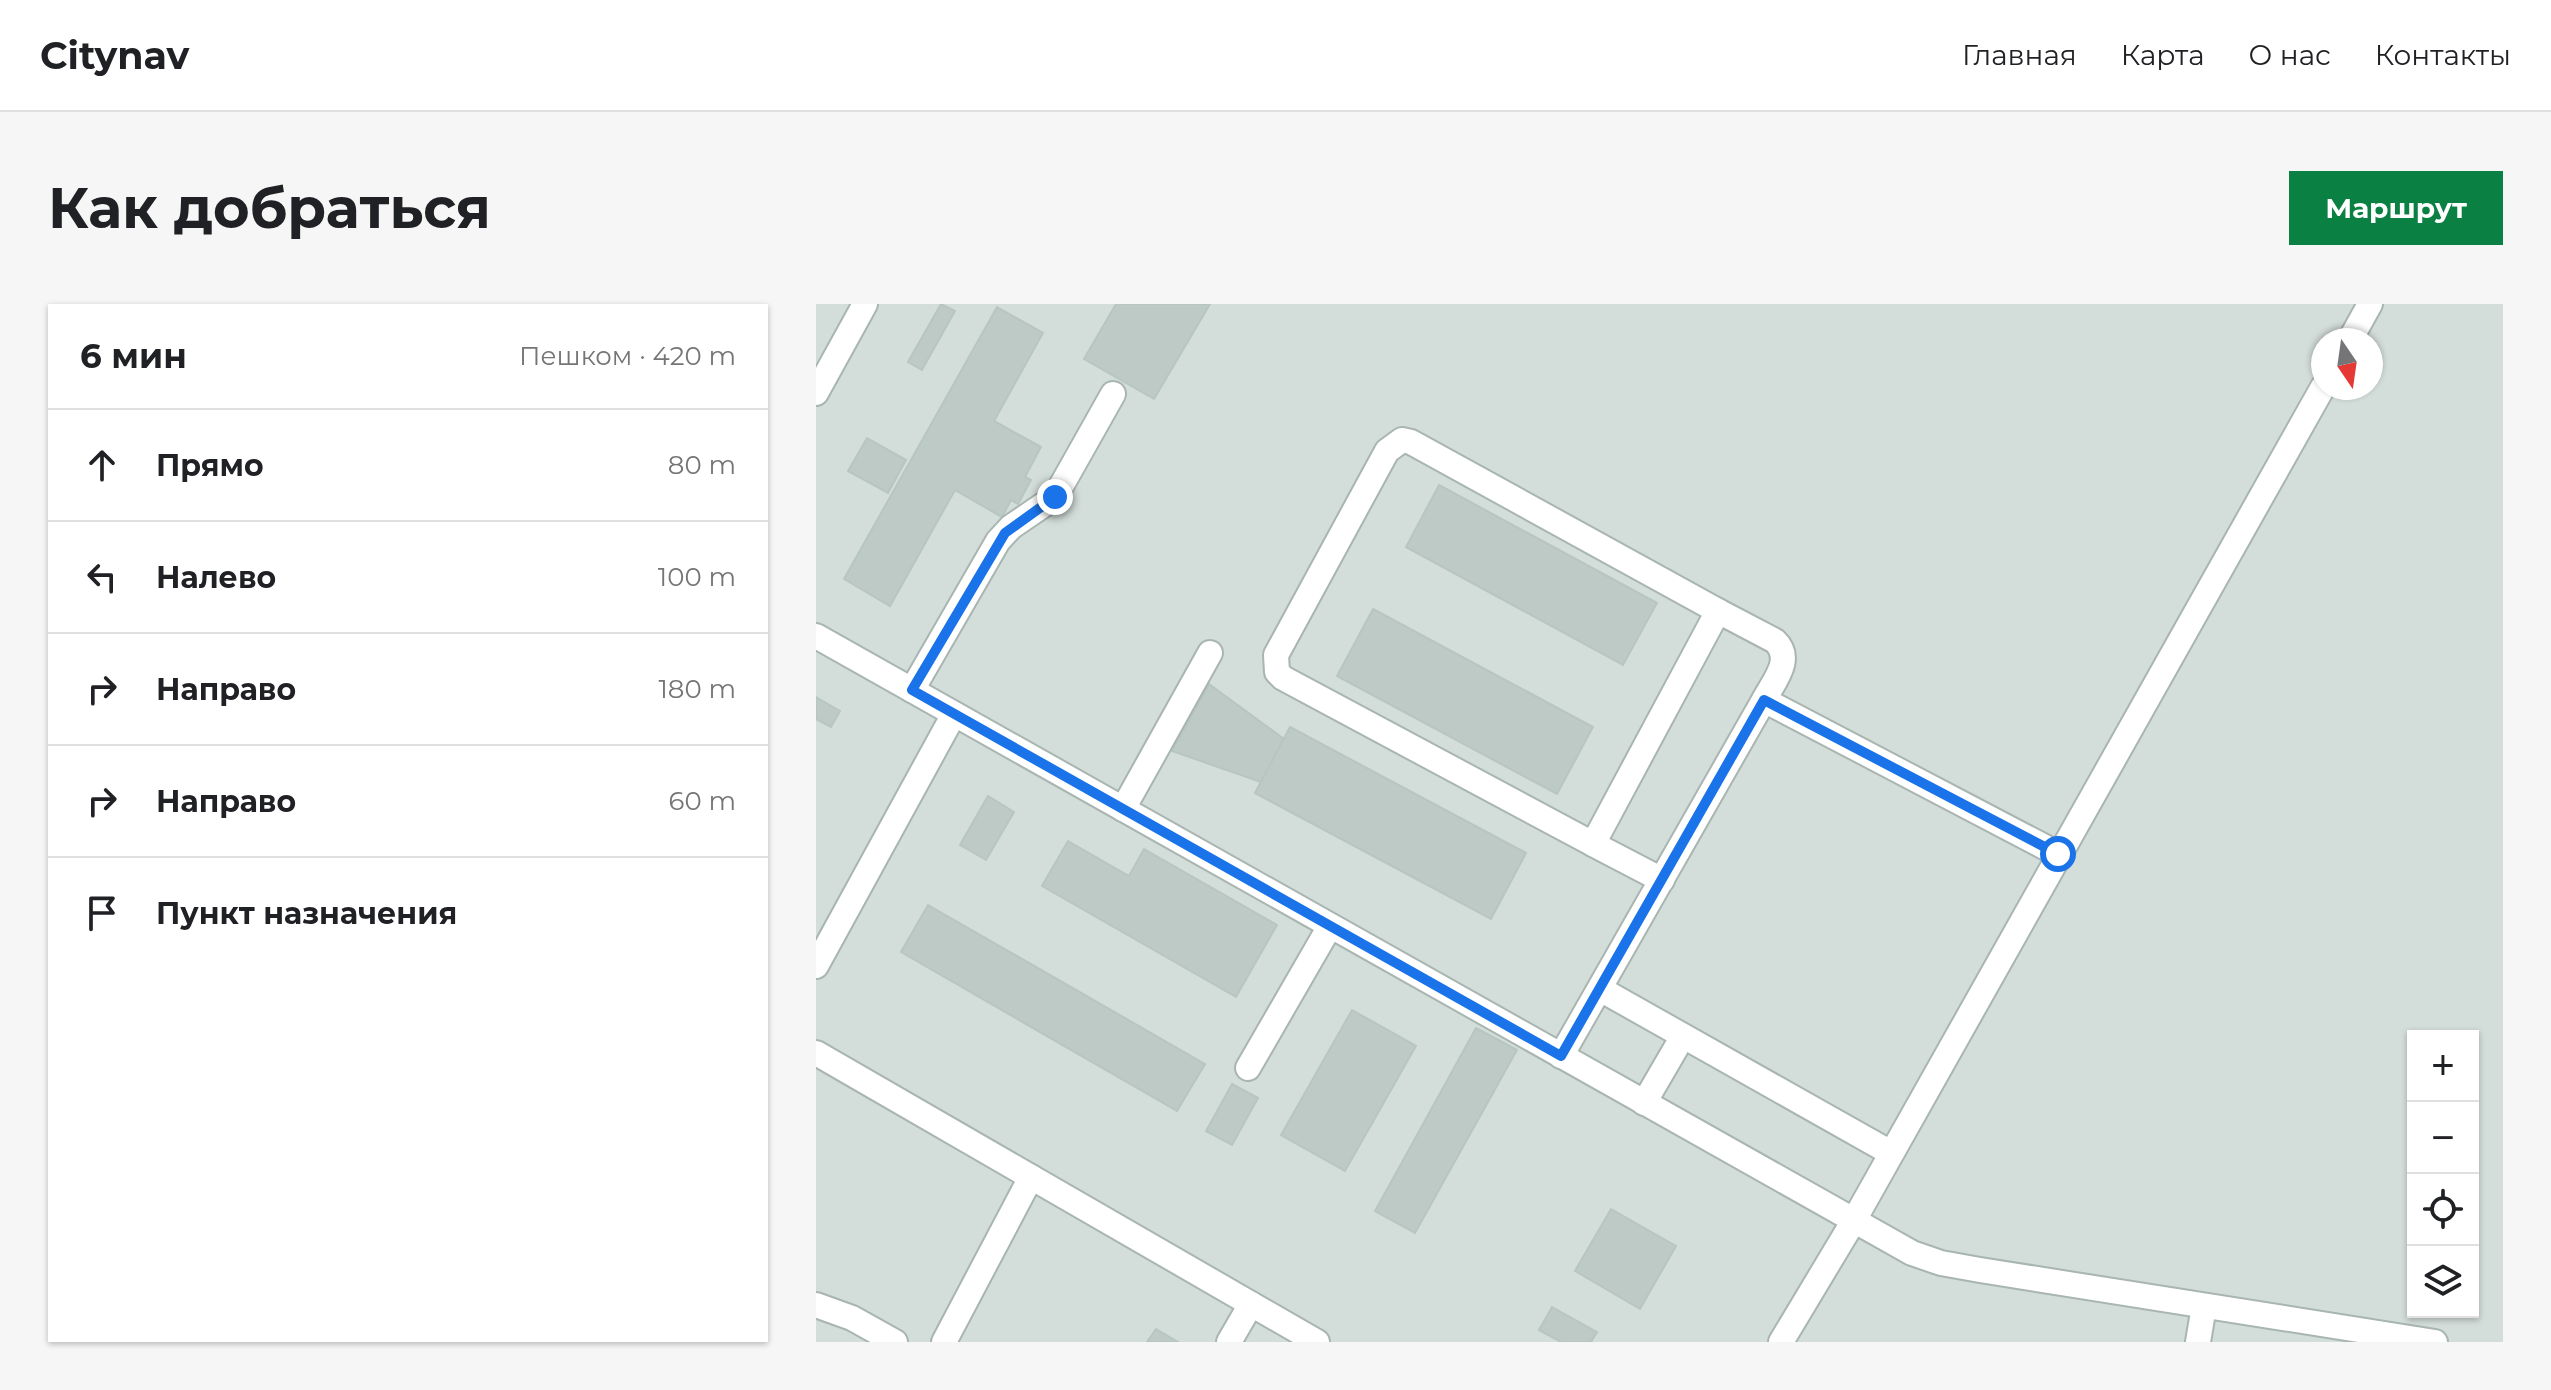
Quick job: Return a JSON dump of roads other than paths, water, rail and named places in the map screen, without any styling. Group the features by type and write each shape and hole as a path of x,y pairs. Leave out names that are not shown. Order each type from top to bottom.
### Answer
{"street":[{"path":"816,393 865,304"},
{"path":"2357,328 2370,304"},
{"path":"912,690 998,541 1011,527 1055,497 1113,394"},
{"path":"1781,1342 1853,1222 2316,400"},
{"path":"1561,1056 1600,989 1662,880 1764,700 1782,666 1782,648 1775,641 1411,442 1402,440 1387,451 1276,655 1277,672 1283,678 1662,880"},
{"path":"1593,844 1718,611"},
{"path":"816,636 1912,1253 1941,1263 2435,1342"},
{"path":"1123,809 1210,653"},
{"path":"1764,700 2058,854"},
{"path":"816,966 954,714"},
{"path":"1248,1068 1330,926"},
{"path":"1600,989 1891,1153"},
{"path":"1644,1103 1683,1036"},
{"path":"816,1053 1317,1342"},
{"path":"944,1342 1031,1177"},
{"path":"1229,1342 1251,1304"},
{"path":"816,1305 852,1318 895,1342"},
{"path":"2198,1342 2204,1306"}]}
